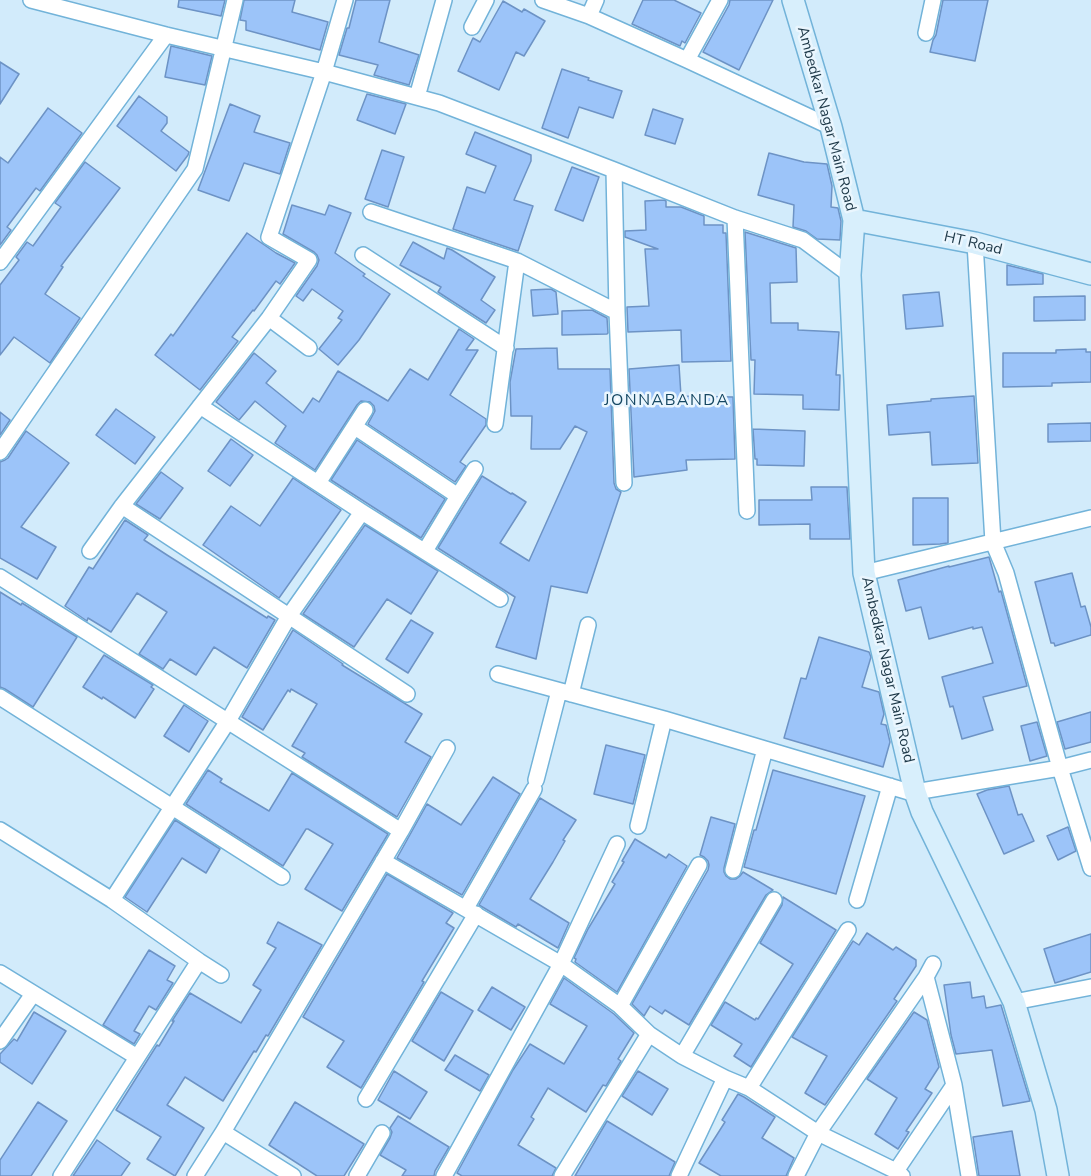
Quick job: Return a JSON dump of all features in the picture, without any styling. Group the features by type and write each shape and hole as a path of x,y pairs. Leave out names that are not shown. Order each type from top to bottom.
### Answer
{"street":[{"path":"31,0 324,72 439,103 735,218 802,240 850,275"},
{"path":"0,452 195,169 235,0"},
{"path":"90,551 122,506 269,318 309,260 268,237 324,72 345,0"},
{"path":"417,97 444,0"},
{"path":"472,27 486,0"},
{"path":"543,0 589,16 831,127"},
{"path":"589,16 596,0"},
{"path":"687,60 720,0"},
{"name":"Ambedkar Nagar Main Road","path":"793,0 831,127 854,220 850,275 864,573 915,792 922,812 1014,1002 1046,1110 1058,1176"},
{"path":"926,33 933,0"},
{"path":"0,262 166,35"},
{"path":"614,170 624,483"},
{"path":"371,212 517,261 617,312"},
{"path":"735,218 747,511"},
{"name":"HT Road","path":"854,220 975,243 1091,274"},
{"path":"975,243 993,543 1006,573 1060,768 1091,868"},
{"path":"363,255 506,348"},
{"path":"495,424 517,261"},
{"path":"269,318 309,348"},
{"path":"200,406 500,599"},
{"path":"318,483 365,410"},
{"path":"355,427 458,496"},
{"path":"424,551 475,469"},
{"path":"122,506 407,694"},
{"path":"112,900 228,721 289,616 363,512"},
{"path":"864,573 1091,518"},
{"path":"0,577 401,831"},
{"path":"366,1099 471,911 535,784 588,625"},
{"path":"498,674 664,719 909,792 1060,768 1091,759"},
{"path":"0,697 282,877"},
{"path":"638,826 664,719"},
{"path":"195,1176 401,831 447,748"},
{"path":"733,870 765,749"},
{"path":"857,900 890,786"},
{"path":"0,830 112,900 221,975"},
{"path":"444,1176 561,964 617,844"},
{"path":"383,861 561,964 620,1006 650,1034 682,1056 749,1088 818,1133 899,1174 954,1085"},
{"path":"620,1006 699,865"},
{"path":"682,1056 774,900"},
{"path":"749,1088 848,930"},
{"path":"61,1176 199,961"},
{"path":"796,1176 818,1133 929,970 954,1085 969,1176"},
{"path":"0,973 137,1057"},
{"path":"1014,1002 1091,987"},
{"path":"0,1041 33,994"},
{"path":"562,1176 650,1034"},
{"path":"679,1176 725,1078"},
{"path":"223,1132 293,1176"},
{"path":"357,1176 382,1134"}],"building":[{"path":"179,0 225,0 221,16 178,7"},
{"path":"244,0 295,0 292,12 328,22 320,50 246,30 246,21 240,20"},
{"path":"356,0 390,0 379,42 419,55 409,85 374,75 378,65 339,55"},
{"path":"643,0 674,0 701,13 685,43 682,41 680,46 632,24"},
{"path":"730,0 773,0 739,70 703,52"},
{"path":"943,0 988,0 975,61 930,52"},
{"path":"503,1 522,12 524,9 545,21 524,56 516,52 499,90 458,71 473,38 480,42"},
{"path":"171,46 212,56 205,85 165,77"},
{"path":"0,62 19,74 0,104"},
{"path":"562,69 622,91 613,118 579,107 568,138 542,128"},
{"path":"367,94 406,104 395,134 357,120"},
{"path":"139,96 167,117 167,123 161,131 189,152 176,171 117,126"},
{"path":"230,104 260,116 254,132 290,143 280,174 244,163 229,201 198,190"},
{"path":"48,108 82,133 40,191 36,188 7,227 11,230 0,245 0,157 8,163"},
{"path":"653,109 683,119 675,144 645,135"},
{"path":"475,132 531,155 531,161 514,200 533,206 518,251 453,229 467,187 485,193 496,166 466,154"},
{"path":"382,150 404,157 388,207 365,199"},
{"path":"769,153 804,162 827,164 832,186 831,207 838,208 841,221 840,240 817,239 806,231 793,227 794,205 758,195"},
{"path":"85,162 120,188 61,266 63,267 45,294 80,318 50,363 14,337 0,355 0,285 19,260 16,257 27,242 33,246 61,207 55,203"},
{"path":"572,167 599,177 583,221 555,210"},
{"path":"664,200 666,207 681,207 704,216 704,225 723,225 723,233 726,233 731,361 682,362 681,330 628,332 627,307 649,306 645,249 658,249 625,237 625,231 646,230 645,201"},
{"path":"292,205 325,215 329,205 351,213 335,253 390,294 359,340 338,365 319,349 342,320 338,318 343,311 312,289 303,301 296,296 319,260 314,252 283,234"},
{"path":"745,232 796,248 797,282 770,283 771,323 798,323 798,330 839,332 836,375 840,375 839,410 803,409 803,395 754,394 755,360 751,360"},
{"path":"247,233 295,263 280,284 276,281 232,337 238,341 200,390 155,355 171,334 173,336"},
{"path":"413,242 444,259 447,248 452,250 495,277 481,300 495,310 486,323 438,292 441,287 400,265"},
{"path":"1007,265 1043,274 1043,284 1007,285"},
{"path":"551,289 556,292 558,314 533,316 531,290"},
{"path":"939,292 943,326 906,329 903,295"},
{"path":"1085,296 1085,320 1034,321 1034,297"},
{"path":"592,310 607,318 607,334 562,335 562,311"},
{"path":"459,329 474,339 466,350 478,350 450,395 486,419 486,425 460,462 466,466 455,482 368,424 375,411 370,402 361,401 357,405 315,470 275,443 286,426 255,401 239,420 216,402 254,353 276,371 266,383 303,413 313,398 319,402 338,371 388,401 410,369 428,380"},
{"path":"557,348 558,369 610,369 614,483 616,489 621,492 587,593 551,586 536,659 496,647 515,597 438,548 482,476 526,502 500,543 529,561 587,432 575,426 560,449 531,449 532,416 511,416 510,382 516,349"},
{"path":"1086,349 1086,352 1091,352 1091,382 1003,387 1003,353 1056,353 1056,350"},
{"path":"679,365 681,396 733,397 735,459 686,460 687,470 634,477 629,369"},
{"path":"974,396 978,463 932,465 930,432 889,435 887,405"},
{"path":"116,409 155,437 135,464 96,435"},
{"path":"0,412 10,420 0,435"},
{"path":"1091,423 1091,441 1048,442 1048,424"},
{"path":"753,429 805,431 804,466 757,465"},
{"path":"26,431 69,463 21,527 56,547 37,579 0,558 0,462 8,458"},
{"path":"231,439 253,455 230,486 208,471"},
{"path":"357,440 445,499 421,538 331,480"},
{"path":"161,472 183,488 160,519 136,504"},
{"path":"293,478 341,510 279,598 203,545 231,506 260,526"},
{"path":"811,487 847,487 850,539 810,539 810,524 759,525 759,500 812,500"},
{"path":"913,498 948,498 948,543 913,545"},
{"path":"125,520 148,535 144,540 267,618 268,616 275,620 247,668 214,647 196,675 170,659 163,669 139,654 167,612 137,593 111,632 88,618 87,621 65,606 89,567 93,569"},
{"path":"365,525 438,571 411,614 387,599 354,647 303,614"},
{"path":"989,557 999,592 1001,591 1027,686 983,697 993,730 962,739 942,677 993,663 982,627 973,629 973,627 929,639 921,607 906,611 898,580"},
{"path":"1072,573 1081,607 1085,606 1091,635 1055,646 1051,643 1035,582"},
{"path":"0,592 77,637 33,707 0,687"},
{"path":"411,620 433,633 408,673 386,659"},
{"path":"293,630 342,665 422,714 405,742 431,757 397,817 302,757 305,753 292,746 317,704 291,689 290,692 288,690 263,730 242,717"},
{"path":"819,637 869,652 871,657 862,687 879,692 884,714 881,724 886,725 890,742 883,767 784,738 801,678 806,679"},
{"path":"104,655 153,685 151,687 154,689 135,718 83,687"},
{"path":"184,705 208,721 189,752 164,736"},
{"path":"1091,712 1091,742 1065,749 1057,722"},
{"path":"1037,722 1047,756 1030,761 1021,726"},
{"path":"606,745 645,755 633,804 594,794"},
{"path":"208,770 222,779 220,782 269,811 292,773 388,834 342,911 305,889 333,844 306,829 283,866 186,804"},
{"path":"773,770 865,796 836,894 744,867"},
{"path":"493,777 520,794 462,895 397,858 427,804 461,825"},
{"path":"1009,786 1018,815 1022,814 1034,841 1004,854 977,794"},
{"path":"540,798 576,820 530,899 569,923 558,948 518,924 516,927 479,905"},
{"path":"711,817 735,824 724,868 726,876 736,879 743,872 773,890 766,895 689,1025 665,1010 662,1014 650,1006 644,1016 632,1004 708,870 708,861 700,855"},
{"path":"175,820 220,849 206,873 182,858 147,912 125,897"},
{"path":"1068,827 1076,851 1058,860 1047,836"},
{"path":"635,839 666,858 669,854 687,866 617,992 575,962 574,958 588,929 615,884 612,882"},
{"path":"387,874 453,913 446,923 454,928 361,1088 327,1067 344,1041 303,1017"},
{"path":"783,897 836,930 751,1067 734,1056 742,1044 711,1025 725,1002 755,1020 758,1019 793,964 760,943 782,905"},
{"path":"278,922 322,945 268,1036 266,1035 256,1052 254,1051 223,1101 185,1077 167,1105 204,1128 175,1176 147,1159 161,1137 116,1110 157,1045 159,1046 190,993 241,1023 261,990 253,985 276,948 267,943"},
{"path":"867,933 893,950 896,947 916,960 916,966 894,999 897,1001 825,1105 805,1093 827,1056 792,1037 853,941 859,945"},
{"path":"1091,934 1091,972 1055,983 1044,949"},
{"path":"149,950 175,966 167,980 173,983 156,1010 149,1006 134,1031 140,1034 134,1044 103,1025"},
{"path":"564,978 614,1014 634,1033 618,1059 621,1061 586,1112 548,1088 531,1117 534,1119 518,1145 556,1168 552,1176 462,1176 457,1173 513,1070 530,1044 564,1064 587,1026 550,1004"},
{"path":"970,982 972,998 984,996 986,1008 1001,1005 1030,1101 1003,1106 992,1050 956,1054 944,985"},
{"path":"492,987 525,1007 511,1030 478,1010"},
{"path":"441,992 473,1011 444,1061 412,1041"},
{"path":"34,1012 66,1031 32,1084 0,1062 0,1054 14,1039 17,1041"},
{"path":"914,1012 927,1020 939,1067 925,1089 932,1093 906,1131 909,1132 898,1149 875,1134 897,1098 867,1079"},
{"path":"455,1055 489,1075 480,1091 445,1070"},
{"path":"394,1071 427,1092 410,1119 378,1100"},
{"path":"638,1071 668,1089 652,1115 622,1096"},
{"path":"738,1094 775,1117 762,1138 794,1158 786,1176 721,1176 699,1163 725,1122 722,1120"},
{"path":"38,1102 67,1121 31,1176 0,1176 0,1160"},
{"path":"295,1102 364,1144 344,1176 317,1176 269,1145"},
{"path":"398,1116 449,1147 434,1176 402,1176 406,1170 380,1155 390,1138 392,1132 390,1128"},
{"path":"607,1121 675,1162 669,1176 575,1176"},
{"path":"1012,1131 1020,1176 979,1176 973,1137"},
{"path":"97,1140 130,1163 121,1176 73,1176"}],"district":[{"name":"JONNABANDA","path":"667,401"}]}
